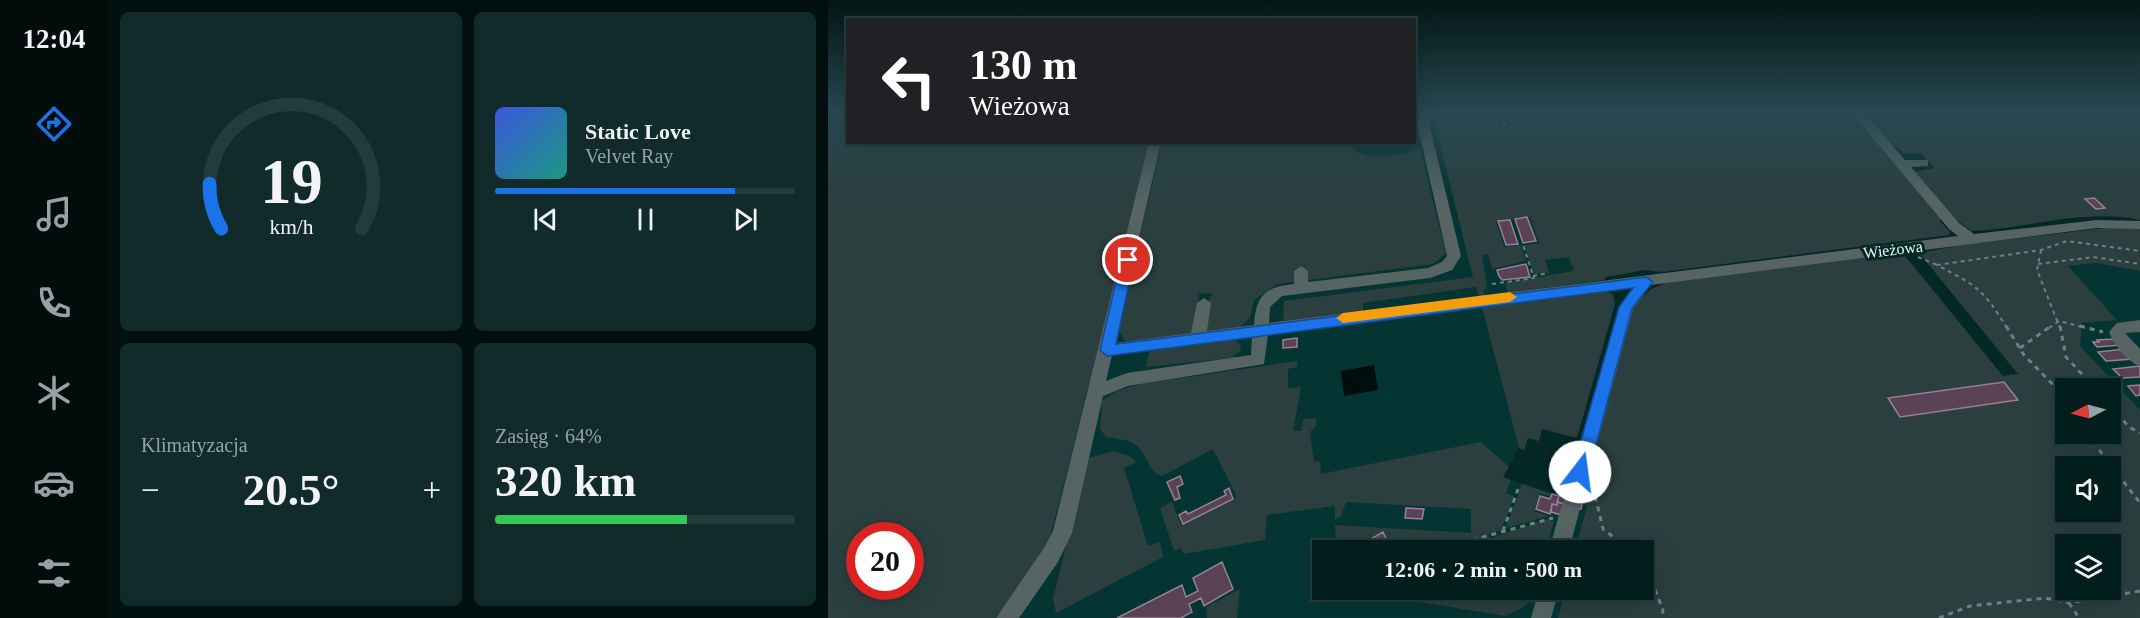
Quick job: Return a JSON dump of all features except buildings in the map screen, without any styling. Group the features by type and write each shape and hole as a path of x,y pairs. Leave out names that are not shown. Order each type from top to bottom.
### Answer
{"lane":[{"path":"1097,391 1127,380 1258,360 1263,305 1272,294 1301,288 1430,273 1441,270 1451,263 1454,256 1423,142"},
{"path":"1882,142 1954,226 1971,239"},
{"path":"1006,618 1051,555 1062,533 1155,144"},
{"path":"1901,164 1924,163"},
{"name":"Wieżowa","path":"1107,350 1971,239 2097,224 2140,225"},
{"path":"1301,271 1301,288"},
{"path":"1562,540 1626,307 1646,282"},
{"path":"1198,338 1204,303"},
{"path":"2140,326 2122,327 2117,332 2140,360"},
{"path":"1541,618 1546,600"}],"path":[{"path":"2055,386 2020,348 1990,300 1978,287 1937,265 2041,250 2067,242 2140,251"},
{"path":"1523,245 1533,276"},
{"path":"2041,250 2037,270 2059,321 2066,357 2086,378"},
{"path":"2038,264 2093,257 2140,264"},
{"path":"1492,284 1549,273"},
{"path":"2020,348 2059,321 2118,336"},
{"path":"2121,418 2129,427 2140,433"},
{"path":"2095,444 2140,503"},
{"path":"1580,472 1596,492 1603,529 1617,540"},
{"path":"1503,531 1518,489"},
{"path":"1472,540 1551,517 1558,519"},
{"path":"1654,587 1663,610 1662,618"},
{"path":"1939,618 1970,606 2045,598 2069,603 2140,591"},
{"path":"2069,603 2079,618"}],"shaded area":[{"path":"828,142 846,142 846,144 1416,144 1416,142 1440,142 1458,213 1589,204 1604,280 1479,297 1519,448 1503,477 1587,505 1578,540 1312,540 1312,600 1562,600 1558,618 828,618"},
{"path":"828,142 846,142 846,144 1151,144 1049,541 1035,568 995,618 828,618"},
{"path":"1439,142 1879,142 1945,219 1939,220 1950,232 1949,235 1662,272 1645,270 1606,277 1604,280 1508,293 1505,283 1574,271 1569,257 1545,260 1549,272 1534,275 1524,245 1539,243 1530,217 1496,221 1504,247 1521,245 1526,261 1492,269 1488,254 1482,255 1487,289 1483,290 1485,296 1479,296 1476,287 1363,303 1363,311 1283,321 1284,301 1473,277"},
{"path":"1884,142 2140,142 2140,220 2098,216 1971,231 1954,218 1915,172 1934,168 1921,153 1904,154 1898,147 1887,145"},
{"path":"1162,144 1346,144 1353,150 1371,156 1390,156 1420,149 1446,253 1433,264 1277,284 1254,300 1250,318 1240,327 1207,332 1208,302 1212,293 1199,294 1198,302 1200,302 1191,335 1125,341 1118,329"},
{"path":"2121,226 2140,229 2140,271 2096,263 2068,266 2117,320 2082,323 2080,346 2110,378 2055,378 2055,444 2121,444 2121,390 2140,410 2140,618 1558,618 1562,600 1654,600 1654,540 1578,540 1587,506 1582,504 1586,486 1581,484 1633,306 1651,289 1673,280 1895,253 1903,255 1911,263 2003,376 2018,374 1919,253 1962,245"},
{"path":"2096,263 2140,271 2140,410 2121,390 2121,378 2110,378 2080,346 2081,323 2066,266"},
{"path":"1605,289 1613,295 1615,304 1577,438 1542,429 1539,441 1528,438 1524,450 1519,448 1481,304"},
{"path":"1233,339 1240,344 1241,350 1232,358 1145,367 1150,350"},
{"path":"1297,361 1297,367 1288,369 1288,388 1301,387 1293,431 1301,431 1303,419 1316,418 1316,426 1310,432 1314,461 1320,462 1321,474 1481,442 1509,467 1503,477 1511,480 1506,493 1514,496 1501,530 1487,534 1491,538 1548,519 1554,522 1548,540 1389,540 1383,531 1366,540 1336,540 1335,525 1471,533 1471,509 1346,502 1341,517 1335,519 1335,506 1267,515 1265,540 1184,554 1181,548 1174,551 1160,508 1172,502 1181,525 1237,497 1213,449 1162,476 1154,471 1135,444 1106,437 1100,429 1102,401 1117,391 1140,384"},
{"path":"1374,365 1378,390 1344,396 1341,371"},
{"path":"1113,451 1130,456 1136,462 1124,468 1148,546 1160,542 1163,557 1056,613 1053,599 1088,458"},
{"path":"1522,484 1552,494 1551,497 1540,493 1534,511 1549,516 1506,528"},
{"path":"1240,589 1237,618 1207,618 1206,607"},
{"path":"1408,600 1530,600 1521,609 1505,616"}],"slow traffic":[{"path":"1343,318 1510,297"}],"route":[{"path":"1128,260 1107,350 1480,301 1646,282 1630,299 1622,318 1580,472"}]}
